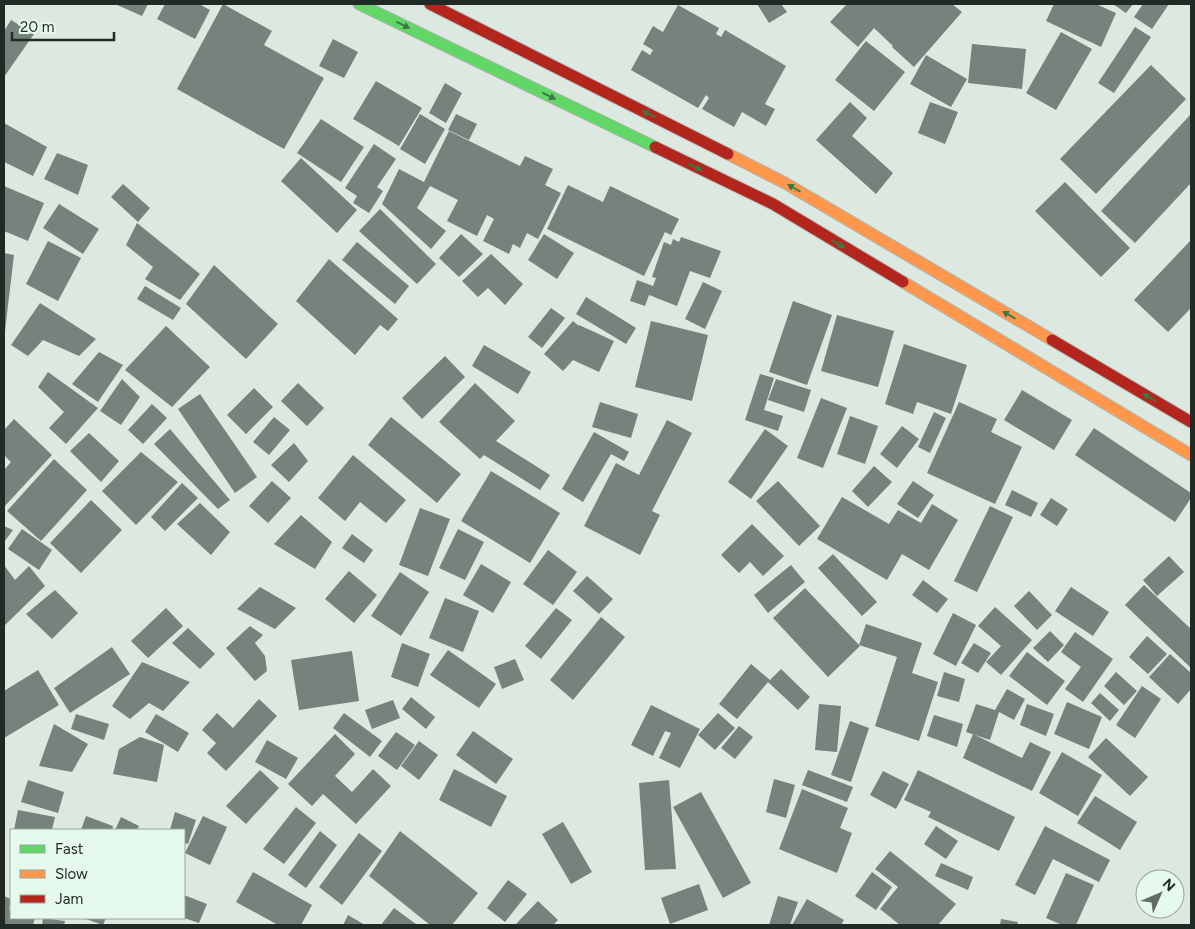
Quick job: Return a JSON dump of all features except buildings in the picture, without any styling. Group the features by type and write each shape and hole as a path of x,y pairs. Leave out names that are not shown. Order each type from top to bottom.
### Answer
{"street":[{"path":"359,4 773,204 1191,455"},
{"path":"430,4 785,183 1191,422"}],"traffic: fast":[{"path":"359,4 655,147"}],"traffic: slow":[{"path":"728,154 785,183 1052,340"},
{"path":"903,282 1191,455"}],"traffic: jam":[{"path":"430,4 728,154"},
{"path":"655,147 773,204 903,282"},
{"path":"1052,340 1191,422"}]}
